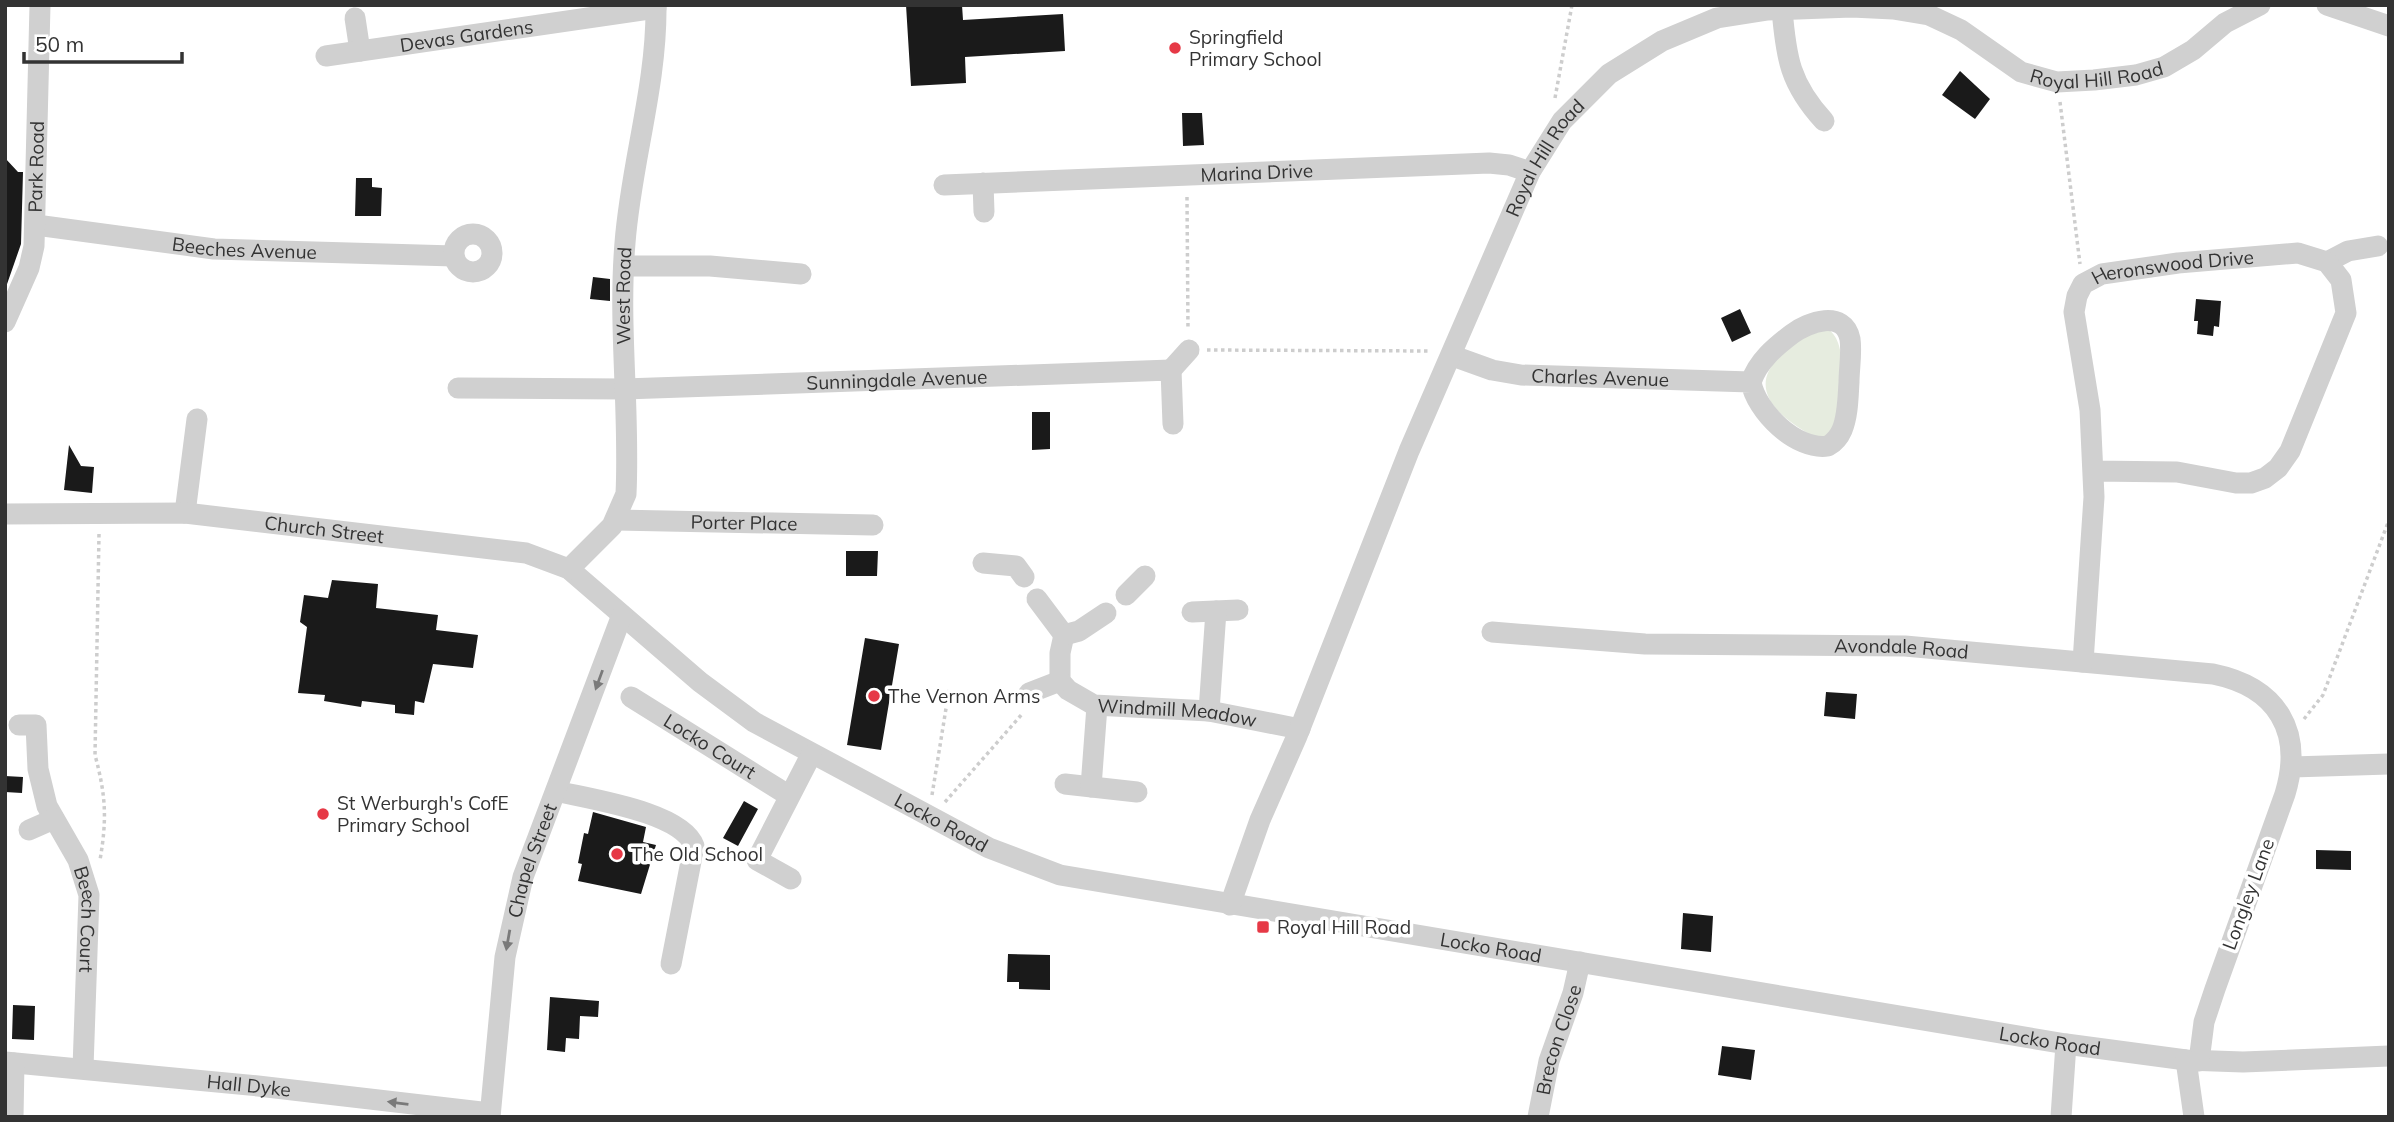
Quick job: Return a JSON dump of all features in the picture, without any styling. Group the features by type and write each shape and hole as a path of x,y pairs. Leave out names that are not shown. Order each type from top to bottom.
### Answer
{"street":[{"name":"Park Road","path":"5,322 29,268 36,225 40,5"},
{"name":"Royal Hill Road","path":"1230,905 1260,820 1300,729 1409,451 1453,356 1530,172 1571,110 1609,74 1675,34 1717,18 1742,12 1782,9 1881,8 1929,15 1961,30 2012,68 2057,82 2121,77 2157,70 2193,50 2225,23 2260,5"},
{"path":"2327,5 2389,26"},
{"name":"Devas Gardens","path":"327,56 656,7"},
{"name":"West Road","path":"569,569 616,520 624,503 624,266 628,204 653,70 656,7"},
{"path":"1782,9 1786,56 1791,72 1807,102 1824,121"},
{"path":"355,18 360,51"},
{"name":"Marina Drive","path":"944,185 1500,163 1530,172"},
{"path":"983,183 984,212"},
{"name":"Beeches Avenue","path":"36,225 214,249 454,256"},
{"path":"2093,471 2188,473 2244,484 2265,478 2278,468 2290,451 2344,321 2345,292 2341,280 2327,262 2348,251 2378,246"},
{"name":"Heronswood Drive","path":"2083,662 2093,542 2093,471 2090,411 2074,312 2083,284 2095,276 2113,272 2178,263 2298,253 2327,262"},
{"path":"624,266 710,266 801,274"},
{"path":"1825,320 1836,324 1848,334 1850,347 1845,423 1838,437 1828,446 1808,444 1791,436 1759,401 1751,382 1757,367 1769,353 1808,324 1825,320"},
{"path":"1173,424 1171,370 1189,349"},
{"name":"Charles Avenue","path":"1453,356 1492,370 1521,375 1751,382"},
{"name":"Sunningdale Avenue","path":"458,388 624,389 1171,370"},
{"path":"186,513 197,419"},
{"name":"Church Street","path":"5,514 186,513 526,553 569,569 622,615"},
{"name":"Porter Place","path":"616,520 873,526"},
{"path":"983,563 1016,566 1024,577"},
{"path":"1126,595 1145,576"},
{"path":"1026,703 1060,681 1060,653 1064,635 1037,599"},
{"path":"1192,612 1238,610"},
{"path":"1209,711 1216,611"},
{"path":"1064,635 1079,631 1105,612"},
{"name":"Locko Road","path":"622,615 728,704 811,754 928,818 1035,867 1102,883 1230,905 1580,961 2066,1044 2192,1061 2283,1061 2389,1056"},
{"name":"Chapel Street","path":"490,1115 509,932 530,854 622,615"},
{"name":"Avondale Road","path":"1492,632 1635,644 1896,645 2213,674 2236,680 2264,696 2278,711 2287,727"},
{"name":"Windmill Meadow","path":"1060,681 1068,690 1097,706 1209,711 1300,729"},
{"name":"Locko Court","path":"631,697 788,795"},
{"path":"1091,787 1097,706"},
{"name":"Beech Court","path":"19,725 36,725 40,782 54,819 78,860 89,895 83,1068"},
{"name":"Longley Lane","path":"2194,1117 2192,1061 2214,989 2286,794 2292,767 2287,727"},
{"path":"791,879 757,860 811,754"},
{"path":"2292,767 2389,764"},
{"path":"1065,784 1137,792"},
{"path":"556,791 656,818 680,828 691,840 694,846 671,964"},
{"path":"29,830 54,819"},
{"name":"Brecon Close","path":"1538,1117 1549,1061 1573,993 1580,961"},
{"path":"2061,1117 2066,1044"},
{"path":"10,1063 13,1117"},
{"name":"Hall Dyke","path":"10,1063 257,1086 490,1115"}],"path":[{"path":"1553,107 1572,5"},
{"path":"2057,82 2083,284"},
{"path":"1187,176 1189,349 1438,351 1453,356"},
{"path":"99,515 95,755 104,790 107,819 99,871"},
{"path":"2287,727 2312,713 2323,695 2389,520"},
{"path":"928,818 949,690"},
{"path":"928,818 1026,703"}],"shaded area":[{"path":"1829,330 1840,349 1841,394 1833,432 1819,439 1780,413 1766,390 1766,378 1773,365 1796,343 1811,334"}],"building":[{"path":"906,5 962,5 963,20 1063,14 1065,51 965,57 966,83 911,86"},
{"path":"1960,71 1990,99 1975,119 1942,95"},
{"path":"1182,113 1202,113 1204,145 1183,146"},
{"path":"5,158 18,172 23,172 21,244 6,287"},
{"path":"356,178 372,178 372,187 382,188 381,216 355,216"},
{"path":"593,277 610,279 610,301 590,299"},
{"path":"2196,299 2221,301 2219,327 2214,326 2213,336 2197,334 2198,321 2194,321"},
{"path":"1740,309 1751,333 1732,342 1721,318"},
{"path":"1032,412 1050,412 1050,449 1032,450"},
{"path":"69,445 81,466 94,467 92,493 64,490"},
{"path":"846,551 878,551 877,576 846,576"},
{"path":"332,580 378,584 376,608 438,615 436,630 478,635 473,668 433,664 424,703 415,701 414,715 395,713 395,705 362,701 361,707 324,701 325,695 298,693 307,627 300,622 304,595 328,598"},
{"name":"The Vernon Arms","path":"865,638 899,644 881,750 847,745"},
{"path":"1826,692 1857,694 1855,719 1824,716"},
{"path":"5,776 23,777 22,793 5,792"},
{"path":"744,801 758,809 738,846 723,838"},
{"name":"The Old School","path":"593,812 646,827 643,842 656,845 641,894 578,881 582,864 578,863 584,833 588,834"},
{"path":"2316,850 2351,851 2351,870 2316,869"},
{"path":"1683,913 1713,916 1711,952 1681,949"},
{"path":"1008,954 1050,955 1050,990 1019,989 1019,982 1007,982"},
{"path":"550,997 599,1001 598,1017 580,1016 579,1039 566,1038 565,1052 547,1050"},
{"path":"13,1005 35,1006 34,1040 12,1039"},
{"path":"1722,1046 1755,1050 1751,1080 1718,1075"}],"place":[{"name":"Springfield Primary School","path":"1175,48"},
{"name":"The Vernon Arms","path":"874,696"},
{"name":"St Werburgh's CofE Primary School","path":"323,814"},
{"name":"The Old School","path":"617,854"},
{"name":"Royal Hill Road","path":"1263,927"}]}
